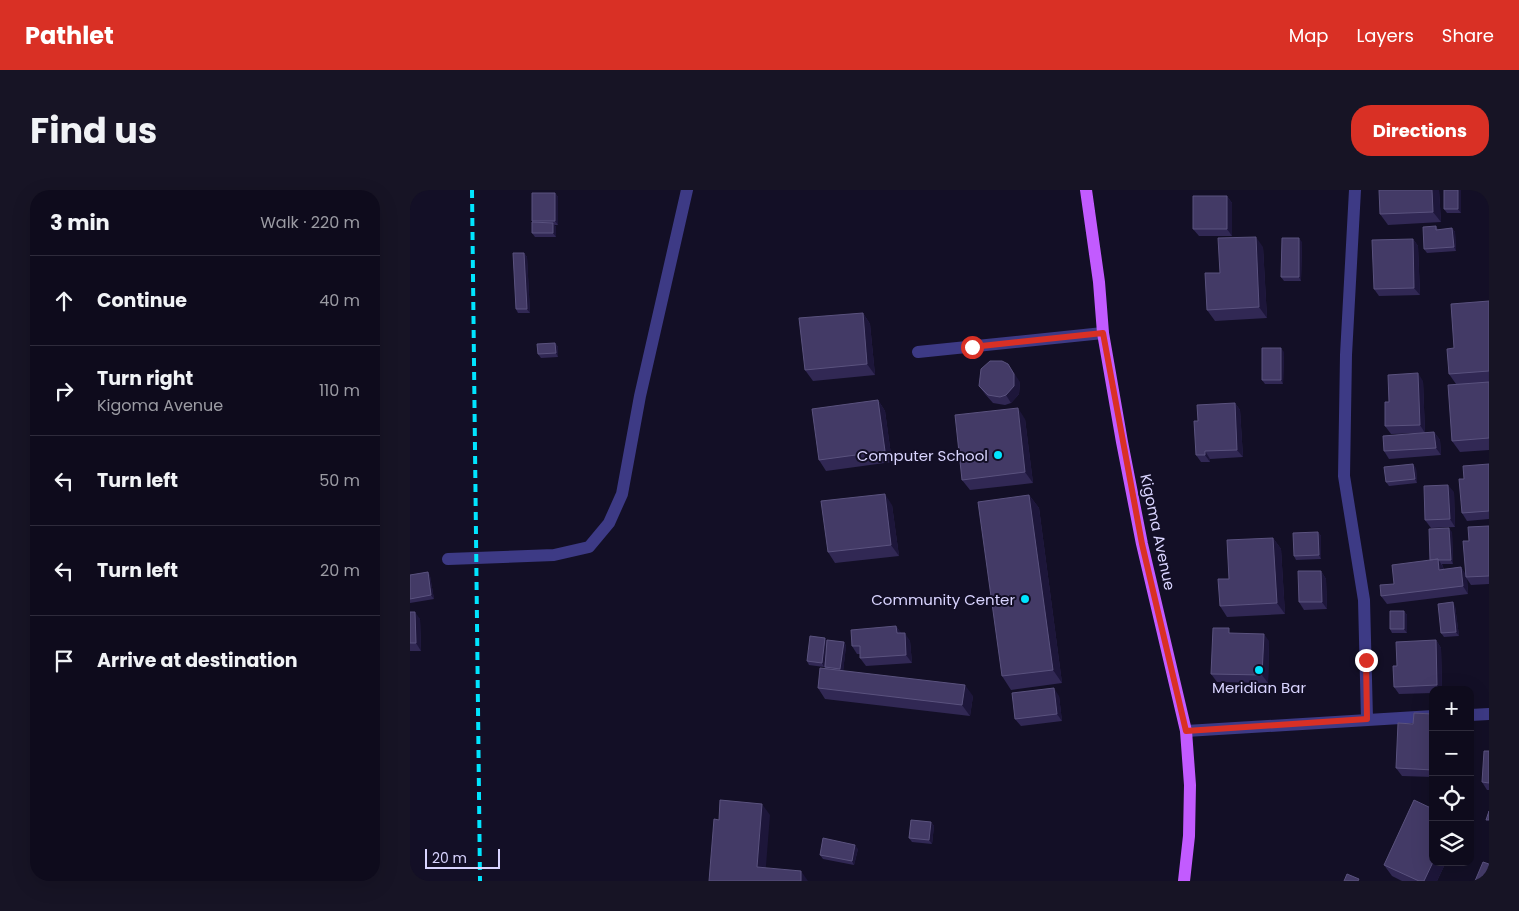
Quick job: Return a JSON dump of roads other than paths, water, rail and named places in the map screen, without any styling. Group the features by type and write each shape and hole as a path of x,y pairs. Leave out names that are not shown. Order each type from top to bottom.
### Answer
{"main road":[{"name":"Kigoma Avenue","path":"1086,190 1099,282 1103,333 1142,544 1186,731 1190,785 1189,828 1184,881"}],"street":[{"path":"448,559 554,555 588,547 609,523 622,494 646,368 687,190"},
{"path":"1355,190 1346,355 1344,476 1364,600 1367,719"},
{"path":"918,352 1103,333"},
{"path":"1474,715 1489,714"},
{"path":"1186,731 1429,716"}],"railway":[{"path":"472,190 480,881"}],"place":[{"name":"Computer School","path":"998,455"},
{"name":"Community Center","path":"1025,599"},
{"name":"Meridian Bar","path":"1259,670"}]}
